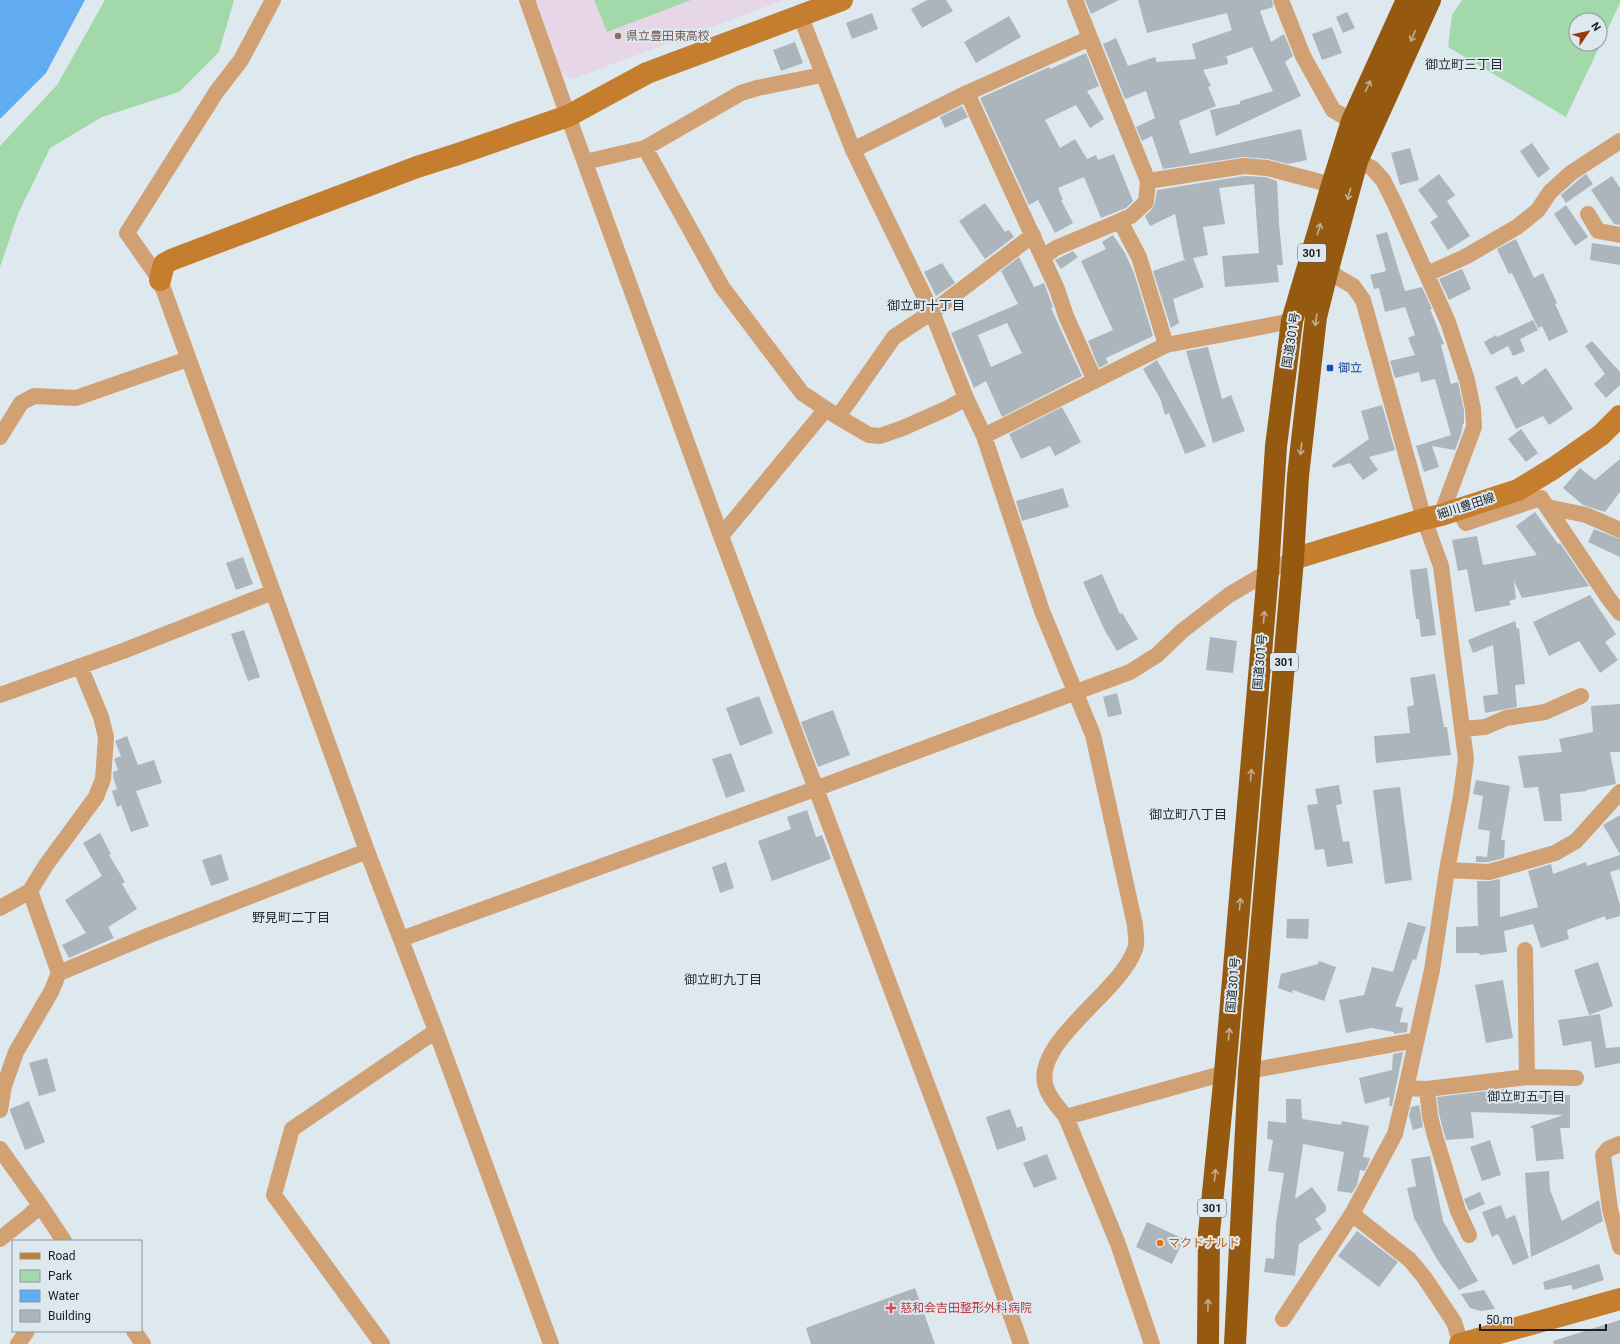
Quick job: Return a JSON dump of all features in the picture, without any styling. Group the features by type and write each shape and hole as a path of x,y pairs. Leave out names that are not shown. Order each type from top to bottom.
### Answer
{"highway":[{"name":"国道301号","path":"1208,1344 1209,1233 1226,1073 1268,572 1276,446 1292,321 1352,121 1407,0"},
{"name":"国道301号","path":"1235,1344 1249,1072 1293,559 1298,476 1316,325 1328,269 1357,161 1430,0"}],"street":[{"path":"273,0 241,60 217,91 127,233 160,280 367,851 552,1344"},
{"path":"527,0 584,162 720,536 964,1180 1021,1344"},
{"path":"160,280 164,264 171,260 417,167 568,116 647,73 842,0"},
{"path":"1043,257 1056,248 1131,216 1146,202 1148,181 1075,0"},
{"path":"1281,0 1303,56 1333,110 1352,121"},
{"path":"800,15 822,75 853,150 932,312 966,398 984,436 1042,611 1093,735 1135,925 1136,947 1130,962 1114,983 1062,1036 1049,1056 1045,1069 1045,1086 1054,1102 1066,1117 1118,1244 1152,1344"},
{"path":"853,150 967,93 1090,38"},
{"path":"584,162 645,148 741,93 757,88 822,75"},
{"path":"967,93 1043,257 1095,381"},
{"path":"1428,274 1465,257 1517,228 1538,210 1550,192 1571,173 1620,141"},
{"path":"645,148 722,286 802,393 869,435 880,436 948,408 966,398"},
{"path":"1357,161 1372,168 1383,180 1428,274 1448,322 1467,380 1473,409 1474,427 1441,514"},
{"path":"1148,181 1244,166 1267,168 1332,185"},
{"path":"1588,214 1598,231 1620,235"},
{"path":"1120,221 1140,258 1166,345"},
{"path":"720,536 832,413 894,337 932,312 1033,235"},
{"path":"1283,1319 1352,1214 1395,1134 1432,970 1466,759 1441,566 1441,514 1363,300 1353,286 1339,278 1328,269"},
{"path":"984,436 1166,345 1292,321"},
{"path":"0,437 21,403 34,396 76,398 188,359"},
{"name":"細川豊田線","path":"1293,559 1518,490 1554,468 1601,435 1620,416"},
{"path":"1441,514 1466,523 1541,498 1608,598 1620,613"},
{"path":"1547,507 1586,515 1620,530"},
{"path":"401,939 815,789 1130,672 1157,655 1182,631 1228,595 1293,559"},
{"path":"0,695 273,592"},
{"path":"0,908 30,891 46,865 96,797 103,779 106,737 101,717 80,666"},
{"path":"1463,729 1485,727 1506,718 1545,712 1581,696"},
{"path":"1447,870 1489,872 1556,853 1576,840 1620,793"},
{"path":"59,973 150,935 367,851"},
{"path":"0,1110 4,1086 16,1052 51,992 59,973 30,891"},
{"path":"1525,950 1527,1077"},
{"path":"382,1344 274,1195 292,1129 436,1032"},
{"path":"1249,1072 1416,1040"},
{"path":"1066,1117 1226,1073"},
{"path":"1406,1088 1427,1089 1527,1077 1576,1078"},
{"path":"1427,1089 1430,1116 1435,1136 1458,1211 1469,1236"},
{"path":"1620,1144 1608,1149 1603,1155 1610,1209 1620,1248"},
{"path":"0,1149 63,1240"},
{"path":"0,1239 40,1205"},
{"path":"1352,1214 1410,1260 1424,1277 1454,1322 1461,1344 1620,1299"},
{"path":"18,1344 26,1332"},
{"path":"135,1332 143,1344"}],"shaded area":[{"name":"県立豊田東高校","path":"536,0 784,0 572,79 561,73"}],"green space":[{"path":"105,0 234,0 219,52 179,92 102,117 50,148 18,214 0,267 0,146 57,85"},
{"path":"594,0 691,0 607,32"},
{"path":"1462,0 1620,0 1608,28 1608,12 1568,12 1568,52 1597,52 1566,117 1448,47 1452,15"}],"water":[{"path":"0,0 85,0 46,73 0,119"}],"building":[{"path":"927,0 946,0 953,11 922,28 911,9"},
{"path":"1085,0 1119,0 1091,14"},
{"path":"1138,0 1272,0 1273,7 1260,11 1271,42 1284,34 1285,36 1293,56 1285,62 1301,96 1216,136 1210,110 1240,104 1240,101 1273,91 1252,47 1222,58 1227,57 1228,64 1203,70 1211,86 1208,87 1216,106 1179,121 1190,154 1301,129 1307,160 1288,164 1268,159 1243,157 1163,169 1152,136 1142,141 1136,127 1155,118 1146,91 1125,99 1103,44 1116,38 1128,66 1155,57 1157,62 1196,59 1192,44 1232,30 1227,13 1147,33"},
{"path":"1347,12 1355,28 1343,33 1336,17"},
{"path":"872,13 878,29 852,39 846,23"},
{"path":"1009,16 1021,37 976,63 964,42"},
{"path":"1332,27 1342,53 1322,60 1312,34"},
{"path":"795,42 803,63 781,71 773,50"},
{"path":"1086,53 1099,86 1087,91 1104,119 1090,128 1076,105 1045,120 1060,148 1075,139 1087,159 1096,155 1098,160 1114,154 1133,201 1126,208 1101,218 1084,177 1058,188 1063,200 1061,200 1073,223 1055,233 1038,200 1029,205 980,98 1049,67 1050,69"},
{"path":"962,106 968,117 945,128 940,117"},
{"path":"1532,143 1550,169 1538,178 1520,151"},
{"path":"1410,148 1419,180 1400,185 1391,153"},
{"path":"1439,174 1455,195 1447,201 1470,236 1448,250 1430,222 1438,217 1418,190"},
{"path":"1586,174 1593,184 1566,203 1561,195"},
{"path":"1244,176 1265,177 1277,181 1283,265 1277,265 1279,282 1225,287 1222,256 1259,253 1254,184 1219,188 1225,224 1203,227 1208,255 1193,258 1204,287 1173,299 1179,323 1171,328 1153,271 1187,259 1184,259 1175,214 1150,226 1145,216 1152,209 1155,203 1157,190"},
{"path":"1612,176 1620,188 1620,225 1614,224 1591,190"},
{"path":"985,203 1005,232 1009,230 1014,237 985,259 959,221"},
{"path":"1566,205 1588,237 1575,246 1554,214"},
{"path":"1387,232 1405,291 1422,287 1432,309 1430,309 1444,344 1441,345 1451,384 1458,382 1464,410 1464,424 1455,450 1432,446 1439,467 1424,472 1416,446 1451,435 1435,379 1421,382 1419,372 1395,378 1390,361 1415,355 1408,338 1415,335 1405,307 1385,312 1379,288 1374,289 1370,275 1386,271 1376,235"},
{"path":"1113,235 1125,253 1134,273 1153,336 1106,358 1108,363 1099,368 1088,341 1113,330 1081,261 1106,249 1102,242"},
{"path":"1516,239 1534,278 1543,273 1568,332 1549,341 1542,326 1538,328 1512,273 1509,274 1497,249"},
{"path":"1592,243 1620,247 1620,265 1590,260"},
{"path":"1073,251 1078,257 1061,269 1055,260"},
{"path":"1019,257 1034,287 1044,283 1053,307 1051,308 1082,376 1002,417 986,381 974,388 951,333 1018,304 1001,271","holes":["1007,323 1022,353 991,367 978,335"]},
{"path":"942,263 955,283 936,296 924,272"},
{"path":"1462,269 1471,289 1449,300 1439,279"},
{"path":"1533,320 1538,330 1520,339 1525,351 1513,356 1508,346 1491,355 1484,342 1496,335 1497,337"},
{"path":"1592,341 1620,372 1620,385 1606,398 1594,384 1605,374 1585,346"},
{"path":"1208,347 1222,399 1231,395 1245,431 1213,443 1186,351"},
{"path":"1157,360 1206,446 1185,454 1169,413 1165,415 1160,398 1143,369"},
{"path":"1546,368 1573,409 1549,425 1543,416 1516,429 1495,387 1517,376 1522,385"},
{"path":"1382,405 1395,450 1369,457 1378,470 1363,480 1350,463 1333,468 1332,465 1369,439 1361,411"},
{"path":"1062,407 1081,442 1055,456 1050,446 1021,459 1009,434"},
{"path":"1521,429 1538,453 1526,462 1508,439"},
{"path":"1620,459 1620,492 1605,512 1583,505 1563,488 1580,468 1595,480"},
{"path":"1063,488 1069,507 1022,521 1016,501"},
{"path":"1535,512 1558,544 1560,543 1589,586 1522,598 1514,581 1516,599 1509,601 1511,605 1475,612 1467,569 1458,571 1452,540 1477,536 1483,565 1537,555 1516,526"},
{"path":"1594,529 1620,539 1620,557 1588,542"},
{"path":"243,557 253,584 236,590 226,563"},
{"path":"1427,568 1436,635 1421,637 1419,619 1416,619 1410,570"},
{"path":"1102,574 1120,614 1122,613 1138,639 1117,651 1104,629 1083,582"},
{"path":"1590,595 1616,634 1605,642 1618,660 1600,673 1579,641 1549,656 1533,622"},
{"path":"1515,621 1517,629 1519,628 1525,684 1515,685 1517,707 1485,713 1483,696 1498,694 1493,645 1473,653 1468,640"},
{"path":"244,630 260,677 248,681 231,634"},
{"path":"1210,637 1237,641 1233,673 1206,670"},
{"path":"1435,674 1444,727 1447,727 1451,755 1376,763 1374,736 1410,733 1407,707 1414,705 1410,678"},
{"path":"1117,693 1122,714 1108,717 1103,697"},
{"path":"759,696 773,733 740,746 726,708"},
{"path":"1620,704 1620,752 1610,752 1616,784 1586,790 1587,791 1560,794 1562,821 1544,821 1538,787 1524,788 1518,756 1562,752 1559,739 1593,732 1591,706"},
{"path":"833,710 850,755 818,767 801,722"},
{"path":"127,736 138,765 154,760 162,783 136,791 149,826 131,832 121,805 117,807 112,791 117,789 113,772 118,770 114,759 121,756 115,741"},
{"path":"731,753 745,791 726,798 712,759"},
{"path":"1476,780 1510,786 1501,840 1505,840 1504,858 1488,862 1476,862 1476,856 1487,857 1490,831 1478,829 1483,796 1473,794"},
{"path":"1339,785 1342,804 1336,805 1343,842 1349,841 1353,863 1327,867 1324,849 1315,850 1307,805 1318,804 1315,789"},
{"path":"1400,787 1412,880 1385,884 1373,790"},
{"path":"807,810 816,837 822,835 831,859 772,881 758,841 791,829 787,817"},
{"path":"1620,815 1620,854 1603,825"},
{"path":"100,833 111,854 109,855 125,882 122,884 137,909 108,927 114,938 69,958 62,945 86,933 65,900 102,876 83,843"},
{"path":"221,854 229,880 211,886 202,860"},
{"path":"1620,855 1620,869 1610,872 1620,905 1620,916 1606,920 1605,916 1567,930 1569,939 1541,948 1533,924 1504,931 1507,952 1480,955 1479,953 1456,953 1456,927 1478,926 1477,881 1500,879 1500,917 1538,907 1528,871 1551,864 1553,874 1586,862 1587,866"},
{"path":"726,862 734,888 720,893 712,867"},
{"path":"1287,919 1309,919 1308,939 1286,938"},
{"path":"1408,922 1426,927 1416,960 1413,959 1395,1006 1403,1008 1400,1022 1408,1023 1407,1032 1394,1034 1394,1032 1371,1028 1346,1033 1339,1000 1364,995 1372,967 1393,972"},
{"path":"1319,961 1336,967 1324,1001 1293,990 1292,993 1278,988 1281,974 1318,964"},
{"path":"1598,962 1613,1006 1589,1015 1574,970"},
{"path":"1503,980 1513,1038 1486,1043 1475,985"},
{"path":"1600,1014 1606,1048 1620,1047 1620,1063 1595,1068 1591,1041 1563,1046 1558,1020"},
{"path":"1403,1052 1392,1106 1389,1106 1390,1097 1365,1104 1359,1078 1392,1070 1393,1054"},
{"path":"47,1058 56,1091 39,1096 29,1063"},
{"path":"1504,1089 1504,1095 1570,1095 1570,1128 1560,1128 1564,1159 1536,1161 1533,1128 1531,1128 1531,1126 1563,1115 1471,1112 1474,1138 1446,1140 1439,1114 1437,1097"},
{"path":"1286,1099 1301,1099 1302,1119 1341,1125 1342,1121 1369,1126 1363,1157 1370,1158 1369,1162 1365,1171 1360,1170 1357,1185 1352,1193 1337,1191 1344,1152 1303,1144 1295,1199 1312,1187 1326,1206 1326,1211 1315,1219 1322,1229 1299,1244 1295,1276 1264,1272 1266,1258 1274,1259 1276,1223 1284,1173 1268,1171 1273,1140 1267,1139 1268,1121 1286,1123"},
{"path":"29,1101 45,1142 25,1150 10,1109"},
{"path":"1419,1105 1423,1127 1413,1130 1409,1116 1411,1107"},
{"path":"1010,1109 1017,1128 1022,1126 1026,1140 997,1150 986,1117"},
{"path":"1490,1140 1501,1175 1482,1181 1470,1147"},
{"path":"1047,1154 1057,1179 1034,1188 1023,1163"},
{"path":"1430,1156 1443,1221 1478,1281 1459,1290 1438,1261 1414,1218 1407,1188 1416,1186 1411,1159"},
{"path":"1549,1171 1550,1190 1562,1221 1599,1200 1603,1221 1531,1257 1525,1173"},
{"path":"1480,1192 1485,1204 1469,1211 1464,1199"},
{"path":"1501,1205 1506,1219 1515,1215 1529,1258 1513,1265 1498,1234 1492,1237 1482,1212"},
{"name":"マクドナルド","path":"1147,1222 1184,1239 1172,1264 1136,1247"},
{"path":"1357,1231 1398,1262 1379,1287 1338,1256"},
{"path":"1599,1264 1604,1280 1573,1290 1571,1285 1545,1290 1543,1282"},
{"name":"慈和会吉田整形外科病院","path":"915,1288 935,1344 811,1344 806,1328"},
{"path":"1484,1290 1495,1309 1481,1311 1470,1308 1461,1294"},
{"path":"1620,1320 1620,1344 1554,1344 1553,1341"}],"place":[{"name":"県立豊田東高校","path":"618,36"},
{"name":"御立","path":"1330,368"},
{"name":"マクドナルド","path":"1160,1243"},
{"name":"慈和会吉田整形外科病院","path":"891,1308"}],"district":[{"name":"御立町三丁目","path":"1464,64"},
{"name":"御立町十丁目","path":"926,305"},
{"name":"御立町八丁目","path":"1188,814"},
{"name":"野見町二丁目","path":"291,917"},
{"name":"御立町九丁目","path":"723,979"},
{"name":"御立町五丁目","path":"1526,1096"}]}
